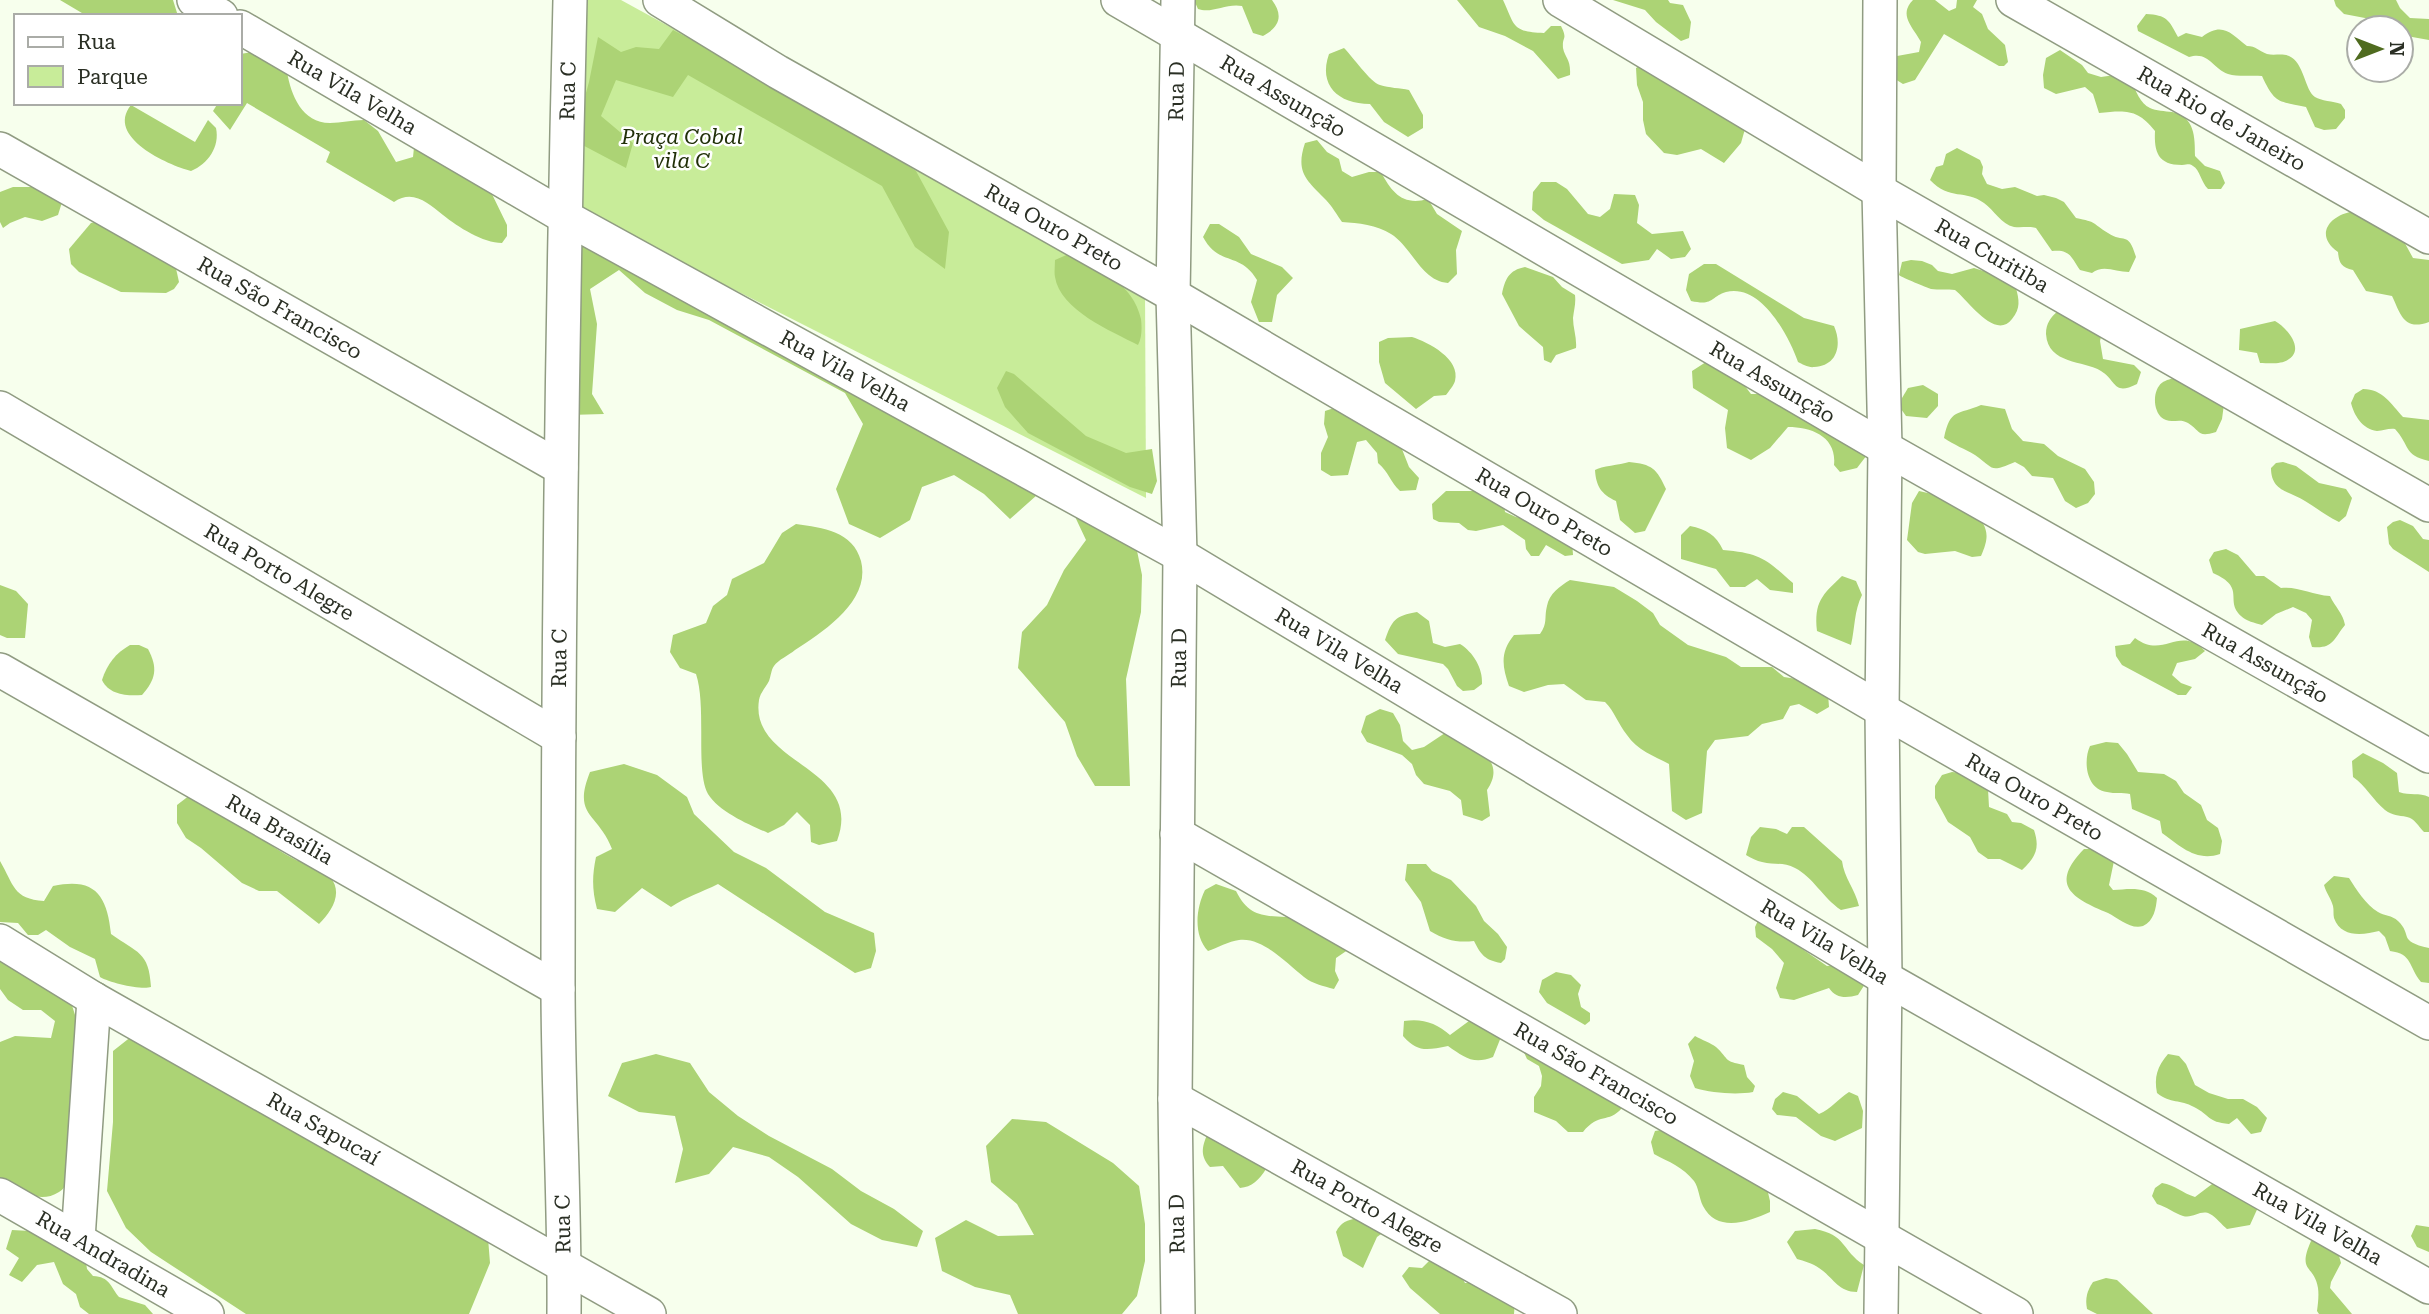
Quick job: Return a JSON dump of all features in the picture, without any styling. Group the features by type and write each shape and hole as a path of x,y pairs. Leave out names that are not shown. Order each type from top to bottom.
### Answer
{"street":[{"path":"194,0 218,14"},
{"name":"Rua C","path":"564,1314 558,989 559,737 570,0"},
{"name":"Rua Ouro Preto","path":"660,0 778,72 1173,295 1882,710 2429,1023"},
{"name":"Rua Assunção","path":"1118,0 1885,448 2429,756"},
{"name":"Rua D","path":"1178,0 1173,295 1180,555 1175,1099 1178,1314"},
{"name":"Rua Curitiba","path":"1560,0 1879,191 2429,505"},
{"path":"1880,0 1879,191 1885,448 1882,710 1885,978 1881,1314"},
{"name":"Rua Rio de Janeiro","path":"2013,0 2429,237"},
{"name":"Rua Vila Velha","path":"242,28 565,217 1180,555 1885,978 2429,1287"},
{"name":"Rua São Francisco","path":"0,149 561,468"},
{"name":"Rua Porto Alegre","path":"0,408 559,737"},
{"name":"Rua Brasília","path":"0,670 558,989"},
{"name":"Rua São Francisco","path":"1177,834 2015,1314"},
{"name":"Rua Sapucaí","path":"0,941 94,999 649,1314"},
{"path":"78,1239 94,999"},
{"name":"Rua Porto Alegre","path":"1175,1099 1560,1314"},
{"name":"Rua Andradina","path":"0,1195 207,1314"}],"green space":[{"path":"60,0 173,0 177,14 84,14"},
{"name":"Praça Cobal vila C","path":"576,0 621,0 1145,288 1146,498 571,207"},
{"path":"1194,0 1272,0 1278,11 1278,21 1273,29 1263,36 1253,33 1242,6 1203,10 1198,9"},
{"path":"1457,0 1503,0 1516,26 1525,31 1544,33 1551,26 1561,26 1570,75 1558,79 1533,51 1505,36 1479,27"},
{"path":"1613,0 1668,0 1670,3 1683,5 1691,22 1689,38 1681,41 1645,10"},
{"path":"1913,0 1935,0 1949,11 1956,8 1957,0 1977,0 1973,7 1982,14 1988,29 2005,45 2008,62 1999,66 1944,34 1915,80 1903,84 1895,79 1893,67 1897,56 1919,52 1921,42 1907,16"},
{"path":"2334,0 2396,0 2406,14 2345,14"},
{"path":"2146,14 2166,20 2178,37 2186,33 2202,37 2209,32 2221,30 2247,46 2267,54 2289,56 2298,64 2312,94 2320,99 2341,104 2345,110 2345,118 2336,129 2324,130 2315,127 2306,107 2278,100 2270,92 2262,76 2228,74 2206,58 2189,57 2138,31 2137,26"},
{"path":"2415,18 2429,19 2429,40 2415,38"},
{"path":"673,30 839,121 916,171 949,232 945,269 915,247 882,186 688,75 673,97 616,80 601,116 633,143 626,168 573,140 598,37 621,52 636,47 659,49"},
{"path":"1344,48 1376,83 1409,90 1423,115 1423,128 1408,137 1384,122 1370,104 1349,101 1333,91 1326,75 1326,65 1329,54"},
{"path":"2060,50 2082,65 2088,73 2101,77 2115,75 2131,81 2141,100 2150,108 2172,112 2185,118 2194,135 2195,156 2205,166 2220,171 2225,183 2221,189 2208,189 2197,170 2189,164 2174,164 2163,160 2155,145 2155,131 2143,118 2117,111 2099,113 2093,94 2085,87 2056,94 2044,88 2046,58"},
{"path":"260,51 287,72 295,98 312,118 330,123 364,120 378,131 396,162 413,157 415,138 489,188 507,225 507,236 502,243 471,234 432,206 414,197 401,198 394,202 326,162 330,152 247,103 230,130 213,111 217,105 242,105 242,54"},
{"path":"1648,61 1745,129 1741,143 1724,163 1701,149 1677,155 1664,153 1646,134 1636,68"},
{"path":"131,105 195,142 208,120 216,128 217,135 211,154 203,164 191,171 155,156 132,138 126,128 125,117"},
{"path":"1317,140 1327,152 1339,159 1342,171 1352,177 1381,172 1399,196 1412,201 1428,199 1437,214 1462,231 1456,250 1457,274 1448,283 1431,276 1398,240 1386,231 1342,222 1308,181 1302,169 1305,143"},
{"path":"1957,148 1980,160 1987,184 2002,189 2015,187 2037,196 2056,198 2064,202 2076,218 2091,222 2113,236 2128,240 2136,257 2129,272 2105,269 2092,273 2080,270 2066,253 2052,251 2036,228 2009,225 1977,199 1951,193 1937,186 1930,180 1936,167 1943,165 1946,154"},
{"path":"1541,182 1556,182 1567,189 1588,214 1600,217 1610,209 1614,194 1635,195 1639,205 1637,223 1652,234 1683,231 1691,249 1685,257 1671,259 1657,249 1649,260 1622,264 1544,220 1532,210 1533,192"},
{"path":"13,187 49,187 63,199 58,215 42,221 25,217 3,228 0,222 0,192"},
{"path":"2350,212 2369,215 2402,238 2413,258 2429,260 2429,322 2414,324 2404,320 2392,296 2366,291 2353,270 2341,264 2338,252 2327,240 2327,228 2336,218"},
{"path":"99,221 175,264 179,282 174,289 166,293 121,292 79,272 71,264 69,249 91,223"},
{"path":"1210,224 1219,224 1239,237 1251,254 1282,267 1293,278 1277,295 1272,322 1259,322 1251,302 1257,280 1250,271 1244,265 1216,252 1203,237"},
{"path":"572,231 1135,541 1142,575 1141,612 1126,679 1130,786 1095,786 1077,756 1065,722 1018,668 1022,632 1047,605 1064,570 1086,540 1070,506 1037,495 1010,519 984,494 954,475 922,487 910,520 880,538 849,524 836,489 863,424 845,393 709,320 677,310 645,293 619,270 590,289 597,324 592,394 604,414 569,415"},
{"path":"1071,253 1114,279 1131,296 1141,319 1138,345 1088,318 1066,300 1055,277 1055,260"},
{"path":"1922,261 1938,271 1952,274 1974,268 1990,273 2016,288 2017,311 2005,324 1990,322 1955,290 1931,289 1899,275 1902,262"},
{"path":"1704,264 1716,264 1804,318 1834,326 1838,347 1833,358 1822,366 1814,367 1798,362 1788,339 1772,314 1751,295 1739,291 1726,292 1708,302 1691,301 1686,290 1689,274"},
{"path":"1525,267 1553,277 1575,295 1573,318 1576,348 1556,355 1551,363 1544,360 1543,347 1519,326 1502,294 1509,276 1515,270"},
{"path":"2058,311 2102,333 2100,341 2103,359 2134,365 2141,372 2137,384 2119,388 2101,371 2068,360 2053,351 2048,344 2046,330 2049,321"},
{"path":"2275,321 2284,328 2295,344 2289,359 2279,363 2260,363 2257,353 2239,350 2240,329"},
{"path":"1412,337 1442,353 1456,373 1454,383 1446,395 1434,396 1416,409 1385,383 1379,362 1379,342 1388,338"},
{"path":"1706,362 1731,368 1751,394 1768,394 1867,455 1857,468 1840,472 1834,465 1834,455 1827,441 1814,432 1797,427 1788,427 1770,448 1751,460 1727,448 1725,428 1728,410 1693,388 1692,371"},
{"path":"1006,371 1014,374 1086,436 1126,453 1152,449 1157,481 1152,494 1130,487 1028,433 1005,407 997,388"},
{"path":"2173,378 2224,404 2222,419 2216,432 2202,434 2185,422 2162,418 2155,405 2155,395 2162,383"},
{"path":"1923,385 1938,394 1938,406 1927,418 1906,416 1901,409 1902,398 1908,388"},
{"path":"2363,389 2381,394 2403,417 2429,420 2429,461 2415,456 2395,429 2372,430 2360,421 2351,403 2355,394"},
{"path":"1981,405 2005,409 2012,429 2023,441 2044,444 2058,456 2085,469 2094,482 2095,494 2088,503 2076,508 2065,501 2053,478 2032,476 2015,462 2001,468 1993,468 1944,438 1952,417"},
{"path":"1340,406 1398,439 1409,467 1419,478 1416,490 1400,491 1378,463 1377,453 1366,440 1357,442 1348,475 1331,476 1321,470 1321,453 1328,437 1324,424 1325,411"},
{"path":"1629,462 1653,469 1666,489 1645,531 1635,533 1620,520 1616,501 1600,489 1595,470"},
{"path":"2276,463 2296,466 2319,483 2346,489 2352,498 2346,516 2339,522 2282,490 2274,482 2271,468"},
{"path":"1446,491 1488,491 1503,497 1505,512 1534,520 1572,541 1573,555 1565,556 1546,545 1539,556 1531,556 1526,549 1525,540 1503,525 1476,531 1468,530 1459,523 1433,519 1432,504"},
{"path":"1919,491 1932,494 1954,507 1973,509 1982,521 1987,536 1981,556 1972,557 1955,551 1925,554 1918,552 1907,540 1912,503"},
{"path":"2400,520 2413,526 2423,539 2429,540 2429,572 2389,544 2387,527"},
{"path":"796,524 844,537 857,551 861,561 862,576 852,602 819,634 776,664 759,700 761,722 771,739 822,781 835,796 841,816 837,841 819,845 811,842 810,825 797,812 784,825 768,833 735,817 713,801 704,784 702,770 701,703 696,674 680,668 670,652 673,635 706,623 713,606 727,595 732,579 764,563 782,533"},
{"path":"1690,526 1710,534 1723,550 1754,555 1769,563 1793,583 1793,593 1770,590 1757,579 1745,587 1730,587 1716,569 1681,559 1681,535"},
{"path":"2226,549 2238,555 2256,576 2264,576 2281,588 2330,596 2345,625 2335,639 2324,647 2312,647 2309,637 2312,620 2306,613 2293,607 2276,614 2262,625 2243,618 2234,605 2232,589 2223,578 2213,573 2209,560 2214,552"},
{"path":"1842,576 1856,581 1862,595 1851,645 1817,631 1818,606"},
{"path":"1570,580 1614,587 1653,613 1660,625 1688,645 1726,657 1741,667 1772,667 1784,677 1809,681 1828,694 1829,707 1817,714 1799,704 1790,706 1783,719 1762,724 1748,736 1715,740 1707,751 1702,813 1686,820 1672,811 1669,764 1636,745 1605,702 1586,700 1564,684 1548,685 1524,692 1509,686 1504,653 1509,641 1514,635 1540,634 1550,598"},
{"path":"0,585 16,591 28,604 25,638 7,638 0,635"},
{"path":"1417,612 1429,621 1433,643 1445,647 1460,644 1469,651 1479,666 1482,684 1474,690 1463,691 1443,664 1398,654 1385,640 1395,620"},
{"path":"2135,638 2155,646 2187,641 2205,651 2195,659 2177,663 2172,675 2181,683 2192,687 2186,695 2178,695 2122,665 2116,656 2115,646 2130,644"},
{"path":"130,645 148,649 153,662 153,678 142,695 114,692 102,680 113,660"},
{"path":"1380,709 1393,713 1400,725 1403,741 1412,750 1424,747 1451,729 1485,754 1493,770 1487,790 1490,816 1482,821 1463,815 1461,800 1450,791 1424,784 1416,775 1412,764 1402,755 1367,742 1361,732 1366,716"},
{"path":"2106,742 2118,743 2138,772 2164,774 2176,781 2184,793 2201,805 2207,820 2218,828 2222,841 2220,854 2203,856 2189,851 2162,833 2160,821 2132,809 2130,794 2107,792 2094,786 2088,773 2088,752 2090,746"},
{"path":"2363,753 2397,773 2399,792 2429,797 2429,832 2424,832 2410,818 2385,810 2353,777 2352,761"},
{"path":"624,764 657,775 687,797 694,814 734,852 766,868 825,912 874,933 876,951 871,968 855,973 718,884 671,907 642,888 615,912 597,909 593,883 596,857 612,849 585,806 585,787 590,772"},
{"path":"1952,772 1970,774 1988,789 1989,807 2007,814 2012,822 2021,823 2034,830 2036,852 2022,870 2000,859 1988,859 1978,852 1970,837 1948,822 1935,798 1935,786 1942,775"},
{"path":"190,795 231,816 282,853 330,877 336,889 336,896 328,914 319,924 277,891 259,891 242,883 186,838 177,823 177,805"},
{"path":"1760,827 1787,834 1792,827 1804,827 1842,861 1859,906 1841,910 1795,868 1760,862 1746,855 1751,837"},
{"path":"2084,849 2095,849 2114,861 2109,885 2113,890 2142,890 2157,898 2154,914 2147,924 2138,927 2129,925 2084,902 2069,889 2068,872"},
{"path":"0,861 20,894 34,900 44,901 53,886 67,884 79,884 96,892 106,909 111,934 144,959 148,966 151,987 133,987 100,977 95,959 70,947 46,930 38,935 28,935 18,923 0,922"},
{"path":"1407,864 1426,864 1432,871 1451,880 1476,906 1484,921 1507,947 1505,959 1501,963 1484,956 1474,941 1451,940 1430,931 1421,902 1405,880"},
{"path":"2334,876 2349,878 2374,909 2398,921 2409,940 2429,948 2429,983 2421,982 2403,955 2390,951 2385,937 2379,931 2353,934 2337,924 2324,885"},
{"path":"1216,884 1236,891 1242,901 1256,913 1310,921 1361,941 1336,958 1335,971 1339,980 1334,989 1307,979 1274,952 1248,940 1235,941 1208,951 1200,937 1198,913 1205,890"},
{"path":"1761,914 1785,924 1795,944 1827,966 1837,965 1865,984 1858,995 1842,997 1829,988 1794,1000 1780,998 1776,988 1784,963 1756,937 1755,927"},
{"path":"0,947 70,999 81,1034 71,1179 61,1191 51,1196 28,1195 0,1180 0,1042 15,1036 51,1038 55,1021 41,1010 23,1010 8,1000 0,989"},
{"path":"1556,972 1571,975 1581,985 1578,994 1581,1007 1590,1013 1590,1021 1585,1025 1547,1003 1539,992 1542,980"},
{"path":"1488,1018 1501,1037 1493,1057 1486,1059 1469,1059 1448,1046 1418,1048 1403,1036 1404,1021 1429,1022 1450,1035 1469,1021"},
{"path":"132,1036 488,1238 490,1263 469,1314 246,1314 151,1252 126,1228 107,1191 113,1122 113,1051"},
{"path":"1695,1036 1716,1047 1730,1061 1744,1065 1747,1077 1755,1086 1753,1092 1724,1093 1695,1088 1690,1076 1694,1061 1688,1044"},
{"path":"1521,1046 1621,1096 1622,1108 1612,1116 1594,1122 1583,1132 1568,1132 1556,1121 1534,1112 1534,1097 1541,1086 1542,1076 1539,1066 1527,1059"},
{"path":"656,1054 690,1063 709,1092 738,1116 769,1136 832,1169 861,1191 894,1209 923,1231 917,1247 882,1240 851,1224 798,1177 769,1157 733,1147 709,1174 675,1183 683,1149 675,1116 639,1112 608,1096 622,1063"},
{"path":"2168,1054 2179,1056 2186,1064 2195,1085 2228,1099 2243,1099 2257,1107 2267,1118 2261,1132 2251,1134 2237,1118 2229,1124 2217,1122 2189,1105 2167,1099 2157,1093 2157,1072"},
{"path":"1783,1092 1797,1096 1819,1114 1849,1092 1858,1096 1863,1111 1862,1128 1835,1141 1821,1136 1796,1117 1777,1115 1772,1109 1775,1099"},
{"path":"1012,1119 1046,1122 1113,1163 1139,1186 1145,1224 1145,1261 1137,1296 1122,1314 1018,1314 1010,1295 975,1287 942,1271 935,1238 966,1220 998,1236 1034,1235 1017,1204 991,1182 986,1146"},
{"path":"1673,1128 1766,1184 1770,1212 1734,1223 1716,1220 1709,1214 1690,1176 1654,1154 1651,1142 1655,1131"},
{"path":"1207,1135 1263,1155 1266,1169 1255,1182 1240,1188 1223,1166 1210,1167 1207,1163 1203,1151"},
{"path":"2224,1175 2260,1203 2250,1225 2227,1229 2207,1213 2183,1216 2157,1204 2152,1196 2155,1188 2162,1183 2195,1197"},
{"path":"1358,1218 1388,1229 1377,1237 1363,1268 1343,1256 1336,1232 1345,1222"},
{"path":"2416,1225 2429,1227 2429,1252 2417,1247 2411,1236"},
{"path":"1815,1229 1839,1239 1864,1265 1857,1292 1845,1290 1816,1266 1797,1259 1787,1242 1795,1231"},
{"path":"12,1230 30,1231 85,1256 87,1269 93,1276 106,1280 119,1297 145,1305 153,1314 89,1314 80,1307 76,1294 63,1284 54,1262 37,1265 22,1282 9,1275 19,1258 6,1249"},
{"path":"2323,1238 2336,1245 2341,1263 2330,1288 2352,1314 2319,1314 2317,1311 2318,1288 2306,1264 2306,1258 2311,1241"},
{"path":"1431,1259 1457,1268 1465,1283 1500,1281 1515,1301 1514,1314 1440,1314 1410,1288 1402,1276 1409,1267 1422,1268"},
{"path":"2106,1278 2117,1280 2153,1314 2097,1314 2087,1309 2086,1298 2091,1285"}]}
